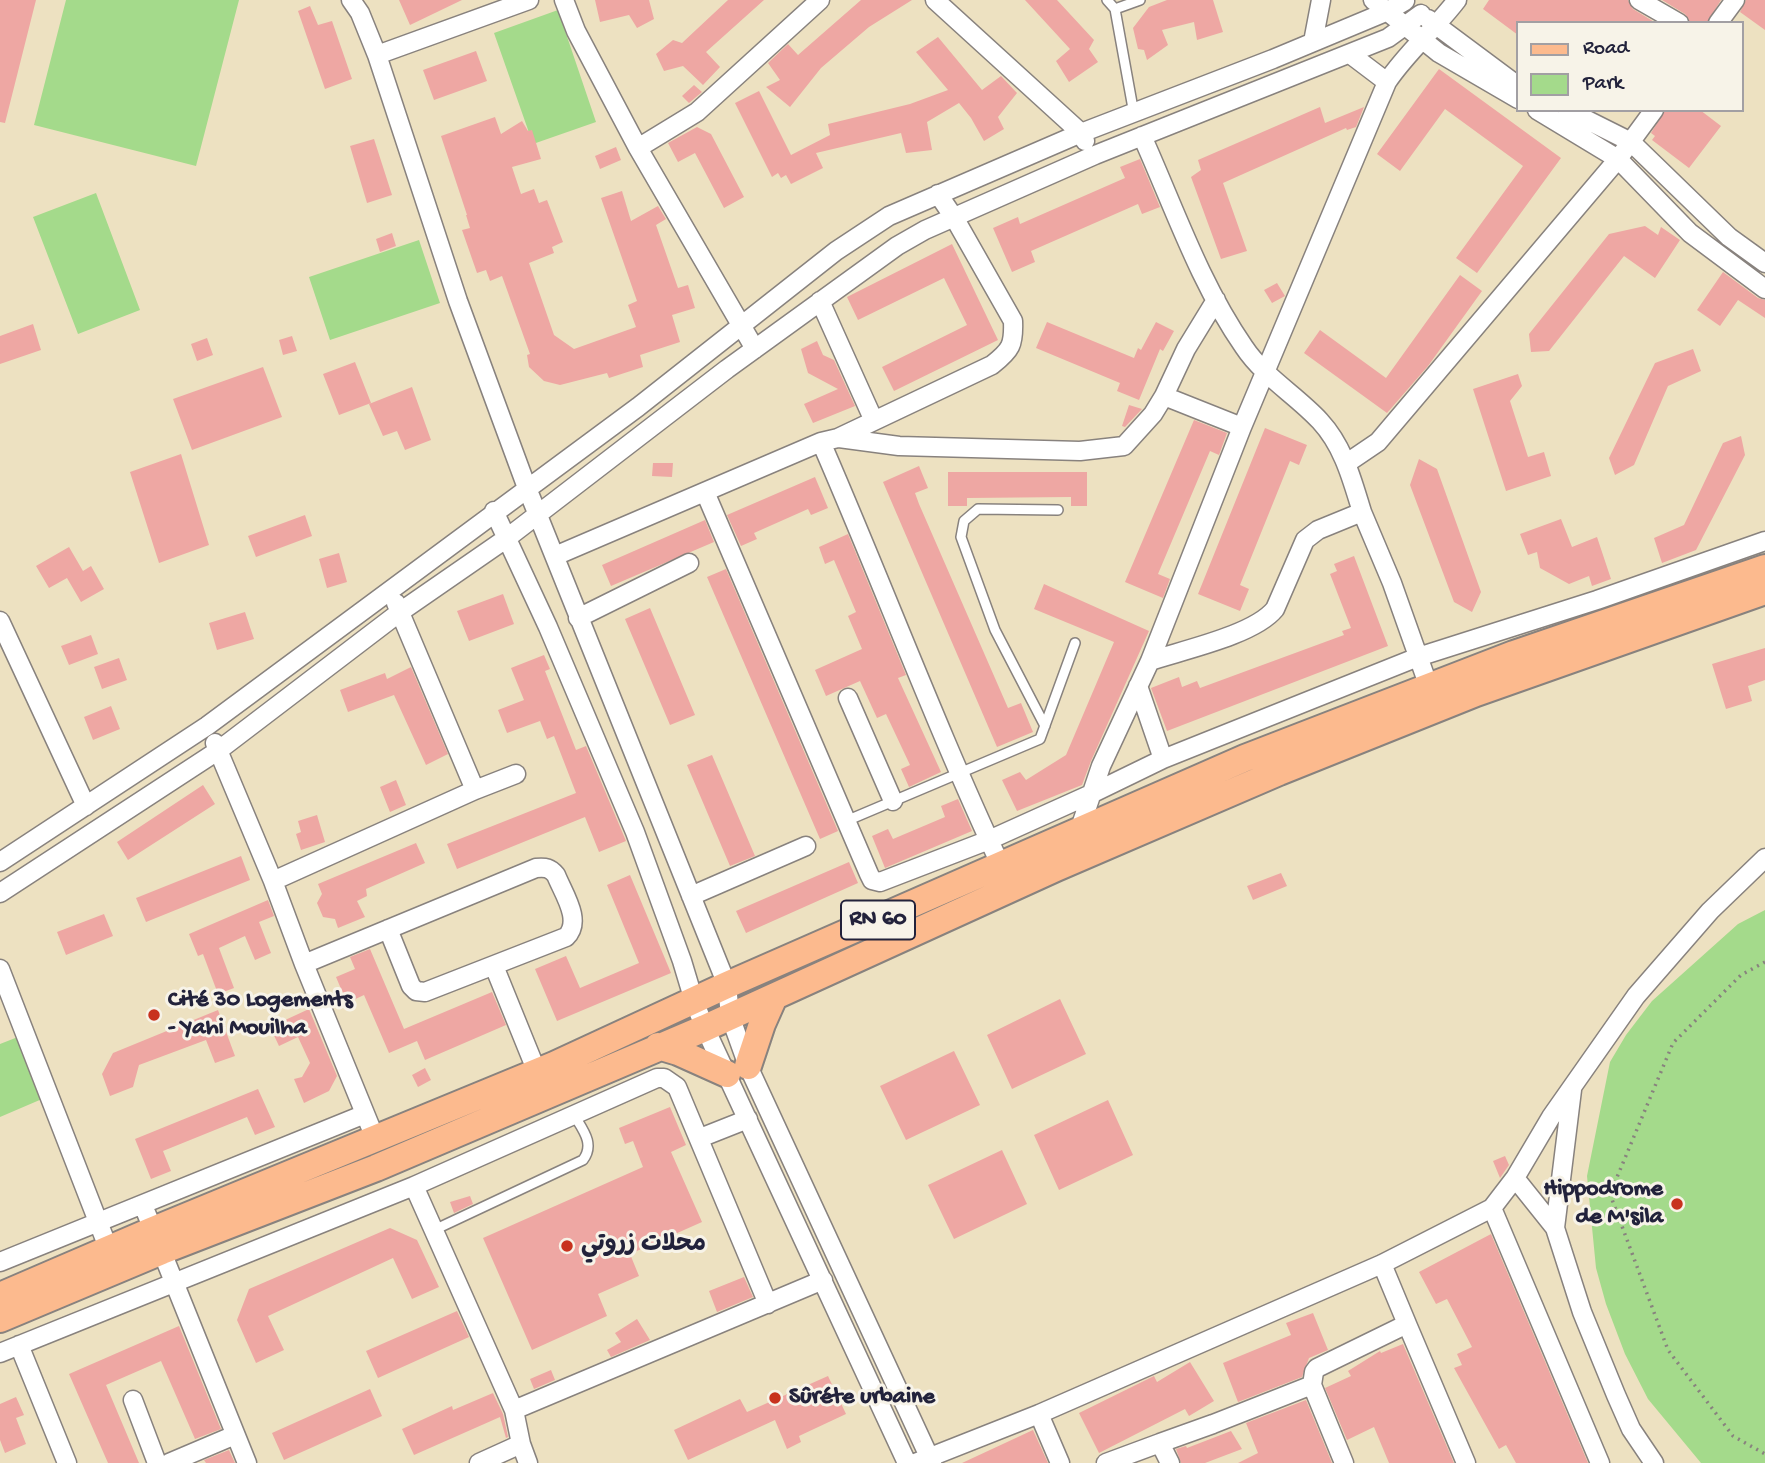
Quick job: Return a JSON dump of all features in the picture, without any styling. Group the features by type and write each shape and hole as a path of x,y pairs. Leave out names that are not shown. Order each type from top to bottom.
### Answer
{"main road":[{"name":"RN 60","path":"0,1296 109,1250 156,1241 376,1168 727,985 1245,758 1514,654 1765,568"},
{"name":"RN 60","path":"0,1319 156,1241 370,1126 658,1046 705,1028 1056,868 1279,772 1476,693 1765,591"},
{"path":"658,1046 738,1070 774,997"}],"street":[{"path":"351,0 360,13 377,55 458,301 527,488 727,985 738,1070 748,1119 907,1463"},
{"path":"377,55 529,0"},
{"path":"564,0 576,31 638,148 755,349"},
{"path":"638,148 697,111 820,0"},
{"path":"935,0 1080,133 1095,155"},
{"path":"1313,42 1321,0"},
{"path":"1373,0 1440,53 1516,98"},
{"path":"0,862 207,726 638,407 836,251 890,216 1080,133 1134,114 1388,11 1405,0 1516,84"},
{"path":"1079,831 1101,766 1150,661 1242,427 1387,82 1406,56 1438,26 1457,0"},
{"path":"1639,0 1676,21"},
{"path":"1719,21 1735,0"},
{"path":"0,893 219,750 400,612 507,538 755,349 897,246 925,230 1095,155 1388,38 1422,14"},
{"path":"1350,54 1387,82"},
{"path":"1540,112 1618,159 1690,233 1765,289"},
{"path":"1571,112 1631,142 1729,237 1765,263"},
{"path":"1348,463 1378,442 1618,159 1653,112"},
{"path":"1142,136 1197,264 1244,348 1265,372 1322,423 1348,463 1362,512 1392,583 1429,687"},
{"path":"555,556 874,421 992,365 1007,353 1014,338 1013,321 938,194"},
{"path":"830,440 899,446 1080,450 1124,446 1153,414 1186,349 1216,300"},
{"path":"820,301 874,421"},
{"path":"1164,396 1242,427"},
{"path":"830,440 885,591 958,774 1001,866"},
{"path":"705,492 869,874 876,882 884,882 989,840 1163,759 1418,657 1597,600 1765,541"},
{"path":"494,511 548,627 635,832 705,1028 738,1070 926,1461 1382,1264 1492,1208 1515,1178 1551,1117 1636,996 1710,911 1765,858"},
{"path":"1150,661 1244,630 1268,618 1275,609 1304,540 1318,530 1362,512"},
{"path":"578,618 689,563"},
{"path":"389,590 475,790"},
{"path":"0,621 86,806"},
{"path":"1138,686 1163,759"},
{"path":"848,698 893,801"},
{"path":"0,1262 143,1205 370,1126 273,881 207,726"},
{"path":"273,881 516,774"},
{"path":"691,896 806,846"},
{"path":"304,964 388,929 536,868 544,867 556,875 574,918 570,933 425,992 416,991 411,986 388,929"},
{"path":"494,966 574,1114"},
{"path":"0,969 109,1250"},
{"path":"0,1353 414,1186 657,1078 664,1078 677,1087 768,1304"},
{"path":"1555,1228 1572,1090"},
{"path":"700,1139 748,1119"},
{"path":"1515,1178 1555,1228 1583,1312 1616,1395 1631,1429 1654,1463"},
{"path":"414,1186 514,1410 528,1463"},
{"path":"143,1205 247,1463"},
{"path":"1492,1208 1600,1463"},
{"path":"1382,1264 1466,1463"},
{"path":"514,1410 823,1280"},
{"path":"1344,1463 1312,1385 1314,1372 1317,1368 1408,1324"},
{"path":"19,1345 67,1463"},
{"path":"1106,1463 1312,1385"},
{"path":"133,1400 158,1463"},
{"path":"1039,1414 1060,1463"},
{"path":"169,1463 235,1435"},
{"path":"1160,1443 1170,1463"},
{"path":"479,1463 521,1444"}],"lane":[{"path":"1107,0 1115,9 1134,114"},
{"path":"1115,9 1140,0"},
{"path":"1045,726 995,630 961,537 964,521 978,509 1058,510"},
{"path":"846,821 1040,739 1075,643"},
{"path":"434,1230 583,1160 588,1153 588,1138 574,1114"}],"path":[{"path":"1765,962 1741,975 1673,1043 1609,1194 1668,1350 1733,1436 1765,1454"}],"green space":[{"path":"66,0 239,0 196,166 34,125"},
{"path":"558,10 596,122 533,144 494,33"},
{"path":"96,193 140,310 78,334 33,217"},
{"path":"419,240 440,303 330,340 309,277"},
{"name":"Hippodrome de M'sila","path":"1765,910 1765,1463 1701,1463 1648,1399 1625,1354 1596,1268 1587,1176 1610,1062 1626,1035 1652,1001 1738,924"},
{"path":"23,1035 49,1096 0,1117 0,1044"}],"building":[{"path":"0,0 36,0 5,123 0,122"},
{"path":"399,0 462,0 410,25"},
{"path":"595,0 649,0 654,19 637,28 629,15 600,22"},
{"path":"728,0 764,0 706,52 720,67 703,85 683,66 664,71 656,54 673,40 682,43"},
{"path":"861,0 912,0 869,27 821,68 790,107 766,87 780,80 768,63 788,44 798,55"},
{"path":"1025,0 1057,0 1094,40 1089,49 1098,62 1069,82 1056,61 1070,49"},
{"path":"1167,0 1213,0 1223,32 1197,40 1194,22 1162,30 1168,45 1147,60 1144,50 1138,49 1133,28 1149,7"},
{"path":"1489,0 1628,0 1633,9 1653,21 1516,21 1516,34 1483,9"},
{"path":"1662,0 1721,0 1708,21 1689,21 1685,14"},
{"path":"1746,0 1765,0 1765,30 1740,12"},
{"path":"310,6 318,25 332,21 352,79 325,89 298,11"},
{"path":"938,37 982,90 1001,76 1017,93 998,117 1004,129 984,141 959,103 927,122 932,150 906,153 901,133 816,153 823,168 791,184 786,175 781,178 778,173 772,177 735,103 759,91 791,155 830,135 828,124 910,104 948,90 916,52"},
{"path":"476,51 487,81 434,100 423,70"},
{"path":"1439,69 1561,158 1477,273 1456,258 1523,166 1445,109 1400,171 1377,154"},
{"path":"694,85 702,92 689,103 682,96"},
{"path":"1320,107 1325,123 1364,107 1356,127 1346,128 1223,183 1247,251 1221,259 1191,177 1201,170 1198,160"},
{"path":"1664,112 1703,112 1721,126 1689,168 1652,140 1655,136 1651,133"},
{"path":"495,117 501,134 522,121 528,131 532,130 541,159 512,167 521,194 534,189 539,203 547,200 563,242 552,247 554,253 529,263 554,335 574,349 636,327 628,305 637,301 601,198 622,191 631,221 658,206 666,219 656,225 678,288 688,285 695,308 672,315 680,342 640,355 643,367 609,378 607,373 560,385 544,381 529,367 527,355 530,354 502,276 490,281 486,270 477,273 462,230 470,228 467,215 441,136"},
{"path":"697,127 711,134 744,197 724,208 695,153 678,162 668,143"},
{"path":"374,139 392,195 367,203 350,146"},
{"path":"616,147 621,160 600,169 595,156"},
{"path":"1140,159 1160,207 1142,214 1138,204 1031,251 1035,262 1012,272 993,228 1018,217 1020,224 1125,178 1120,167"},
{"path":"1645,226 1658,235 1661,227 1680,240 1655,278 1624,256 1549,351 1531,352 1529,334 1609,234"},
{"path":"392,233 396,246 380,252 376,239"},
{"path":"952,244 998,340 894,391 882,367 967,325 944,278 858,320 847,297"},
{"path":"1723,272 1758,298 1765,300 1765,318 1738,300 1720,326 1697,310"},
{"path":"1460,275 1482,291 1428,366 1387,413 1304,353 1320,330 1386,378"},
{"path":"1277,283 1285,296 1272,303 1264,290"},
{"path":"1047,322 1134,358 1156,322 1174,331 1163,351 1160,349 1139,400 1117,391 1120,383 1036,348"},
{"path":"33,324 41,350 0,364 0,336"},
{"path":"292,336 297,351 283,355 279,340"},
{"path":"207,338 213,355 197,361 191,344"},
{"path":"817,341 823,355 834,360 855,406 813,423 804,404 838,389 808,373 801,349"},
{"path":"1693,349 1701,371 1668,386 1634,465 1615,475 1609,458 1655,363"},
{"path":"355,362 371,403 339,415 323,374"},
{"path":"263,367 282,417 192,450 173,399"},
{"path":"1518,374 1522,386 1510,401 1528,457 1544,452 1551,476 1506,491 1473,389"},
{"path":"412,387 431,440 405,450 397,431 383,436 369,404"},
{"path":"1129,405 1142,409 1125,427 1122,426"},
{"path":"1194,420 1227,433 1219,455 1210,451 1158,574 1170,579 1163,598 1125,582"},
{"path":"1265,428 1307,445 1299,465 1290,461 1240,585 1249,589 1240,611 1198,594"},
{"path":"1741,436 1745,455 1696,550 1662,563 1654,538 1684,525 1723,443"},
{"path":"181,454 209,545 159,563 130,472"},
{"path":"1419,459 1437,469 1481,592 1472,612 1454,602 1410,485"},
{"path":"653,463 673,463 672,477 652,476"},
{"path":"919,466 928,488 915,493 919,504 1008,708 1021,703 1033,732 997,747 883,482"},
{"path":"948,472 1087,472 1087,506 1071,506 1071,497 967,498 967,506 948,506"},
{"path":"815,477 828,508 811,515 808,509 754,533 757,539 741,546 727,515"},
{"path":"305,515 312,536 256,557 248,536"},
{"path":"1561,519 1572,547 1597,537 1611,579 1592,586 1589,576 1569,584 1540,568 1537,552 1528,555 1520,534"},
{"path":"705,520 714,542 611,586 602,565"},
{"path":"848,534 906,675 898,678 941,772 909,787 901,769 910,765 886,714 877,718 860,681 826,696 815,670 862,649 848,616 856,612 834,560 825,564 819,547"},
{"path":"69,547 83,571 91,566 104,589 81,602 67,578 49,588 36,566"},
{"path":"339,553 347,582 327,588 319,559"},
{"path":"1354,556 1388,646 1167,731 1151,688 1179,677 1182,687 1197,681 1200,688 1344,635 1342,631 1351,628 1330,574 1337,571 1334,564"},
{"path":"726,569 838,831 820,839 707,577"},
{"path":"1044,584 1149,631 1082,785 1017,811 1002,780 1020,772 1026,780 1066,755 1114,642 1034,609"},
{"path":"503,594 514,624 469,641 457,611"},
{"path":"650,608 695,715 670,725 625,619"},
{"path":"245,612 254,639 217,650 209,623"},
{"path":"91,635 98,654 69,665 61,646"},
{"path":"1765,648 1765,680 1748,686 1752,701 1726,709 1712,664"},
{"path":"544,655 550,669 545,671 576,750 586,746 626,841 599,852 585,817 457,869 447,844 576,793 554,736 547,739 540,721 507,733 498,710 524,700 511,668"},
{"path":"119,658 127,680 102,689 94,667"},
{"path":"411,667 448,754 426,765 394,695 348,712 340,690 385,673 387,679"},
{"path":"111,706 120,729 93,740 84,717"},
{"path":"712,755 755,856 730,866 687,765"},
{"path":"396,780 406,805 390,812 380,787"},
{"path":"203,785 215,804 128,860 117,842"},
{"path":"958,799 972,831 885,868 872,836 888,829 893,839 945,817 941,806"},
{"path":"317,815 325,842 301,850 296,834 301,832 298,821"},
{"path":"416,843 425,863 366,889 367,896 357,901 365,917 338,928 335,919 323,917 317,903 322,894 318,884"},
{"path":"241,856 250,880 146,922 136,898"},
{"path":"849,862 858,883 746,933 736,911"},
{"path":"1281,873 1287,886 1253,900 1247,886"},
{"path":"630,875 671,973 557,1021 535,969 566,956 580,988 639,963 607,885"},
{"path":"268,900 274,916 259,922 271,953 255,960 245,936 219,948 234,988 218,994 203,954 198,956 189,934"},
{"path":"104,914 113,936 66,955 57,932"},
{"path":"370,949 404,1029 492,992 506,1025 425,1060 417,1041 389,1053 364,995 347,1003 336,977 355,969 350,957"},
{"path":"1060,999 1086,1054 1012,1089 987,1035"},
{"path":"309,1009 337,1076 329,1091 304,1103 294,1079 302,1077 310,1063 298,1037 279,1046 270,1027"},
{"path":"218,1010 235,1056 215,1063 206,1040 139,1065 133,1087 110,1096 102,1074 113,1053"},
{"path":"954,1051 980,1105 906,1140 880,1086"},
{"path":"425,1068 431,1080 418,1087 412,1075"},
{"path":"258,1089 275,1127 255,1135 247,1117 163,1151 171,1171 151,1179 135,1139"},
{"path":"1108,1100 1133,1155 1059,1190 1034,1135"},
{"name":"محلات زروتي","path":"670,1107 686,1145 671,1152 702,1222 630,1254 639,1276 598,1294 607,1316 532,1350 483,1238 643,1167 633,1141 625,1144 619,1128"},
{"path":"1002,1150 1027,1204 954,1239 928,1185"},
{"path":"1505,1156 1509,1165 1500,1178 1493,1161"},
{"path":"470,1196 473,1204 454,1213 450,1202"},
{"path":"390,1228 417,1240 439,1287 412,1299 393,1258 268,1316 284,1350 256,1363 237,1320 249,1289"},
{"path":"1491,1234 1588,1463 1516,1463 1506,1445 1499,1449 1454,1368 1462,1365 1457,1354 1472,1347 1447,1299 1436,1304 1419,1272"},
{"path":"744,1277 753,1297 717,1312 709,1291"},
{"path":"457,1311 469,1337 378,1378 366,1351"},
{"path":"1313,1313 1328,1350 1309,1358 1302,1377 1238,1402 1223,1363 1291,1335 1286,1323"},
{"path":"637,1319 650,1340 611,1357 607,1350 621,1342 615,1333"},
{"path":"179,1326 221,1429 195,1439 161,1361 106,1385 139,1463 108,1463 69,1374"},
{"path":"1403,1344 1454,1463 1389,1463 1374,1427 1347,1440 1325,1388 1351,1376 1348,1371 1380,1351 1381,1353"},
{"path":"1190,1362 1214,1401 1189,1416 1185,1409 1099,1453 1079,1413 1154,1376 1157,1382"},
{"path":"551,1370 555,1380 534,1389 530,1379"},
{"path":"828,1376 846,1414 799,1436 801,1442 787,1449 775,1420 688,1460 674,1430 740,1399 747,1412"},
{"path":"370,1389 382,1416 284,1460 272,1433"},
{"path":"493,1393 503,1414 508,1437 506,1438 500,1417 414,1455 402,1429 452,1406 453,1410"},
{"path":"16,1397 24,1415 16,1418 26,1444 5,1453 0,1440 0,1404"},
{"path":"1306,1400 1332,1463 1238,1463 1258,1453 1246,1423"},
{"path":"1033,1430 1048,1463 962,1463"},
{"path":"1231,1431 1242,1449 1205,1463 1181,1463 1176,1449 1187,1448"},
{"path":"229,1450 235,1463 206,1463 204,1460"}],"place":[{"name":"Cité 30 Logements - Yahi Mouilha","path":"154,1015"},
{"name":"Hippodrome de M'sila","path":"1677,1204"},
{"name":"محلات زروتي","path":"567,1246"},
{"name":"Sûréte urbaine","path":"775,1398"}]}
